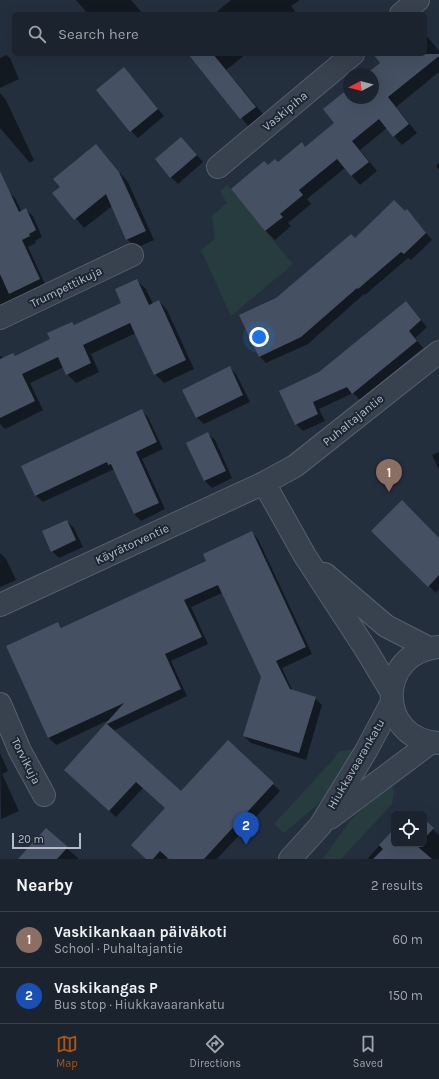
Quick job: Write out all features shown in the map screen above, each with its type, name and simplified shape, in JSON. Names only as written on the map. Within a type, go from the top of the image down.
[{"type":"street","points":[[403,12],[418,0]]},
{"type":"street","name":"Vaskipiha","points":[[218,168],[351,56]]},
{"type":"street","name":"Trumpettikuja","points":[[0,318],[132,255]]},
{"type":"street","name":"Puhaltajantie","points":[[264,483],[295,466],[439,352]]},
{"type":"street","points":[[264,483],[305,556],[365,648],[391,696],[394,713],[400,723],[408,732],[418,739],[435,743]]},
{"type":"street","name":"Käyrätorventie","points":[[0,605],[264,483]]},
{"type":"street","points":[[305,556],[386,626],[434,648]]},
{"type":"street","name":"Hiukkavaarankatu","points":[[290,859],[320,826],[366,751],[391,696],[394,680],[399,669],[406,660],[416,652],[434,648]]},
{"type":"street","name":"Torvikuja","points":[[0,704],[20,751],[44,795]]},
{"type":"street","name":"Hiukkavaarankatu","points":[[320,826],[435,743]]},
{"type":"green space","points":[[227,185],[293,264],[231,316],[201,250],[215,239],[212,216],[227,203],[220,191]]},
{"type":"green space","points":[[354,750],[335,785],[317,805],[284,833],[274,824],[331,762],[339,751]]},
{"type":"green space","points":[[392,786],[394,791],[392,804],[341,859],[323,859],[350,821]]},
{"type":"building","points":[[427,54],[439,54],[439,56],[388,97],[409,124],[393,137],[379,119],[352,141],[369,162],[351,176],[337,159],[299,190],[303,195],[280,214],[283,217],[265,231],[231,189],[264,161],[268,165],[275,159],[278,162],[302,142],[305,147],[334,123],[323,109],[343,93],[343,104],[379,104],[379,68],[374,68],[380,63],[375,56],[427,56]]},
{"type":"building","points":[[190,56],[215,56],[256,107],[240,119]]},
{"type":"building","points":[[124,67],[158,109],[130,132],[96,90]]},
{"type":"building","points":[[181,137],[197,155],[170,178],[155,159]]},
{"type":"building","points":[[96,144],[119,172],[146,231],[126,240],[106,194],[74,220],[52,193],[60,187],[53,179]]},
{"type":"building","points":[[0,171],[19,212],[26,208],[36,230],[29,234],[30,236],[22,240],[40,279],[9,294],[0,274]]},
{"type":"building","points":[[394,200],[405,211],[407,209],[426,233],[404,254],[401,252],[301,337],[259,357],[239,315],[276,298],[351,234],[355,238]]},
{"type":"building","points":[[137,279],[149,305],[159,300],[186,360],[154,375],[130,323],[83,345],[91,363],[66,375],[58,357],[22,374],[35,401],[0,418],[0,359],[13,353],[15,356],[50,339],[47,333],[72,322],[74,325],[121,303],[115,289]]},
{"type":"building","points":[[406,301],[421,320],[409,331],[417,341],[352,394],[347,387],[313,402],[318,414],[295,425],[279,391],[319,372]]},
{"type":"building","points":[[230,366],[243,395],[196,418],[182,390]]},
{"type":"building","points":[[142,409],[157,442],[136,452],[159,503],[134,514],[111,464],[108,465],[107,462],[35,496],[21,466]]},
{"type":"building","points":[[208,432],[226,471],[204,481],[186,443]]},
{"type":"building","points":[[402,500],[439,538],[439,575],[428,587],[371,531]]},
{"type":"building","points":[[67,520],[76,540],[51,552],[42,531]]},
{"type":"building","points":[[252,531],[306,647],[276,661],[290,689],[316,697],[299,753],[243,736],[261,677],[218,585],[184,600],[202,637],[165,654],[181,689],[107,724],[181,791],[228,740],[274,783],[204,859],[169,859],[160,851],[153,859],[146,859],[131,845],[165,808],[136,782],[109,811],[64,770],[124,703],[48,738],[6,646],[58,622],[61,628],[206,561],[203,554]]},
{"type":"building","points":[[427,822],[434,828],[427,836]]},
{"type":"building","points":[[46,828],[68,847],[57,859],[18,859]]},
{"type":"building","points":[[391,832],[391,847],[418,847],[432,859],[373,859],[383,849],[379,845]]},
{"type":"place","name":"Vaskikankaan päiväkoti","points":[[389,492]]},
{"type":"place","name":"Vaskikangas P","points":[[246,845]]}]
